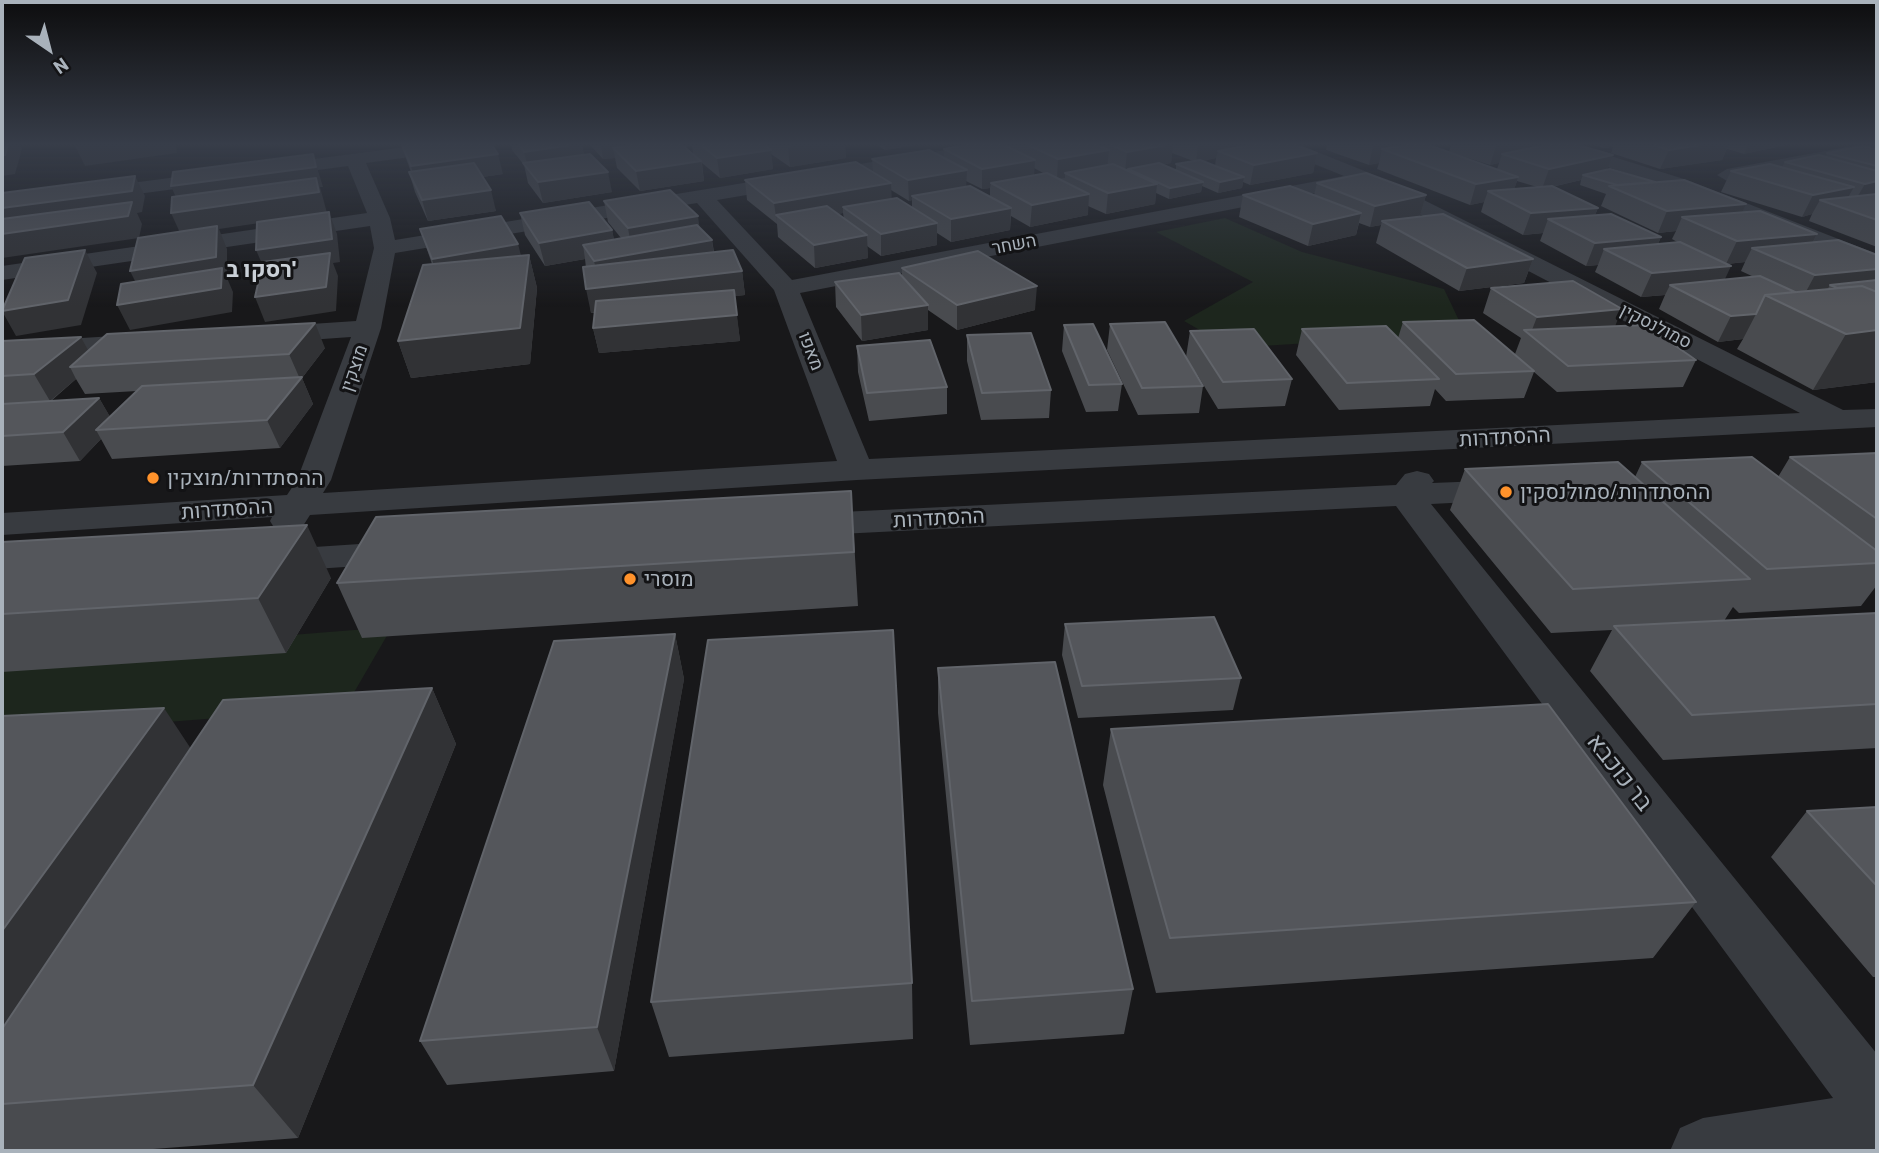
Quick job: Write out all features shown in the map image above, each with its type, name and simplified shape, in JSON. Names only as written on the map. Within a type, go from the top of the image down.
[{"type":"street","points":[[2,206],[56,199]]},
{"type":"street","name":"מוצקין","points":[[371,199],[379,218],[385,248],[368,328],[314,480],[300,504],[244,563],[437,550]]},
{"type":"street","points":[[385,248],[685,199]]},
{"type":"street","name":"מאפו","points":[[705,199],[786,288],[857,470]]},
{"type":"street","name":"השחר","points":[[786,288],[1255,199]]},
{"type":"street","name":"סמולנסקין","points":[[1406,199],[1838,420]]},
{"type":"street","points":[[1717,199],[1877,262]]},
{"type":"street","points":[[2,273],[379,218]]},
{"type":"street","points":[[246,336],[368,328]]},
{"type":"street","points":[[2,351],[178,340]]},
{"type":"street","name":"ההסתדרות","points":[[2,524],[857,470],[1877,418]]},
{"type":"street","points":[[1406,496],[1448,440]]},
{"type":"street","points":[[822,524],[857,470]]},
{"type":"street","name":"ההסתדרות","points":[[767,528],[1544,488]]},
{"type":"street","name":"בר כוכבא","points":[[1406,496],[1877,1104]]},
{"type":"street","points":[[1703,1151],[1877,1123]]},
{"type":"shaded area","points":[[1225,218],[1302,252],[1444,289],[1465,333],[1231,348],[1184,321],[1253,282],[1156,232]]},
{"type":"shaded area","points":[[392,627],[345,708],[2,735],[2,658]]},
{"type":"building","points":[[2,199],[72,199],[2,208]]},
{"type":"building","points":[[172,199],[271,199],[171,213]]},
{"type":"building","points":[[679,199],[698,216],[628,228],[604,201]]},
{"type":"building","points":[[769,199],[799,199],[774,203]]},
{"type":"building","points":[[898,199],[937,223],[881,234],[843,207]]},
{"type":"building","points":[[917,199],[994,199],[1011,208],[951,219]]},
{"type":"building","points":[[1020,199],[1064,199],[1032,205]]},
{"type":"building","points":[[1252,199],[1324,199],[1361,213],[1313,224]]},
{"type":"building","points":[[1357,199],[1408,199],[1375,206]]},
{"type":"building","points":[[1503,199],[1579,199],[1598,208],[1531,213]]},
{"type":"building","points":[[1639,199],[1733,199],[1746,204],[1667,211]]},
{"type":"building","points":[[1877,199],[1877,220],[1820,200]]},
{"type":"building","points":[[132,202],[128,216],[2,234],[2,219]]},
{"type":"building","points":[[589,202],[612,230],[539,243],[520,213]]},
{"type":"building","points":[[827,206],[867,235],[814,245],[776,215]]},
{"type":"building","points":[[1760,211],[1817,234],[1737,241],[1682,217]]},
{"type":"building","points":[[329,212],[332,239],[256,250],[257,222]]},
{"type":"building","points":[[1443,214],[1533,259],[1467,268],[1382,221]]},
{"type":"building","points":[[1611,214],[1661,237],[1595,243],[1548,219]]},
{"type":"building","points":[[501,216],[518,244],[432,259],[420,229]]},
{"type":"building","points":[[697,225],[712,240],[594,261],[583,245]]},
{"type":"building","points":[[217,226],[216,257],[130,271],[138,238]]},
{"type":"building","points":[[1838,240],[1877,255],[1877,269],[1815,275],[1752,248]]},
{"type":"building","points":[[1680,242],[1731,266],[1652,273],[1604,249]]},
{"type":"building","points":[[85,250],[68,300],[2,311],[25,258]]},
{"type":"building","points":[[733,250],[742,271],[586,289],[583,267]]},
{"type":"building","points":[[978,251],[1037,286],[957,305],[902,268]]},
{"type":"building","points":[[330,253],[326,287],[255,297],[263,262]]},
{"type":"building","points":[[529,255],[520,328],[398,341],[423,265]]},
{"type":"building","points":[[222,268],[221,288],[117,305],[121,284]]},
{"type":"building","points":[[899,273],[928,305],[861,315],[835,282]]},
{"type":"building","points":[[1760,276],[1795,292],[1765,295],[1756,314],[1731,316],[1670,285]]},
{"type":"building","points":[[1877,280],[1877,292],[1862,286],[1837,288],[1830,285]]},
{"type":"building","points":[[1573,281],[1622,309],[1537,317],[1491,288]]},
{"type":"building","points":[[1862,286],[1877,292],[1877,330],[1846,334],[1765,295]]},
{"type":"building","points":[[734,290],[737,315],[593,328],[596,301]]},
{"type":"building","points":[[1474,320],[1534,371],[1456,374],[1403,322]]},
{"type":"building","points":[[1165,322],[1203,386],[1142,388],[1110,324]]},
{"type":"building","points":[[315,323],[289,354],[70,367],[107,334]]},
{"type":"building","points":[[1093,324],[1122,384],[1089,385],[1064,325]]},
{"type":"building","points":[[1645,325],[1696,360],[1568,366],[1524,330]]},
{"type":"building","points":[[1386,326],[1439,379],[1347,383],[1302,329]]},
{"type":"building","points":[[1254,329],[1292,379],[1223,382],[1190,331]]},
{"type":"building","points":[[1031,333],[1051,390],[982,393],[967,335]]},
{"type":"building","points":[[81,337],[34,374],[2,376],[2,341]]},
{"type":"building","points":[[930,340],[947,387],[867,393],[857,346]]},
{"type":"building","points":[[302,377],[267,420],[96,430],[142,386]]},
{"type":"building","points":[[99,398],[63,432],[2,436],[2,404]]},
{"type":"building","points":[[1877,453],[1877,519],[1790,457]]},
{"type":"building","points":[[1752,457],[1877,551],[1877,563],[1767,569],[1642,462]]},
{"type":"building","points":[[1618,462],[1750,579],[1573,589],[1465,469]]},
{"type":"building","points":[[851,491],[854,552],[337,583],[376,517]]},
{"type":"building","points":[[307,525],[258,598],[2,614],[2,542]]},
{"type":"building","points":[[1877,613],[1877,704],[1692,715],[1614,626]]},
{"type":"building","points":[[1214,617],[1241,678],[1082,686],[1065,624]]},
{"type":"building","points":[[893,630],[912,983],[651,1002],[708,640]]},
{"type":"building","points":[[675,634],[597,1027],[420,1041],[554,641]]},
{"type":"building","points":[[1055,662],[1133,989],[972,1001],[938,668]]},
{"type":"building","points":[[432,688],[253,1085],[2,1104],[2,1029],[223,700]]},
{"type":"building","points":[[1548,704],[1696,902],[1170,938],[1111,729]]},
{"type":"building","points":[[164,708],[2,931],[2,716]]},
{"type":"building","points":[[1877,807],[1877,886],[1807,811]]},
{"type":"place","name":"ההסתדרות/מוצקין","points":[[153,478]]},
{"type":"place","name":"ההסתדרות/סמולנסקין","points":[[1506,492]]},
{"type":"place","name":"מוסרי","points":[[630,579]]},
{"type":"district","name":"רסקו ב'","points":[[261,269]]}]
